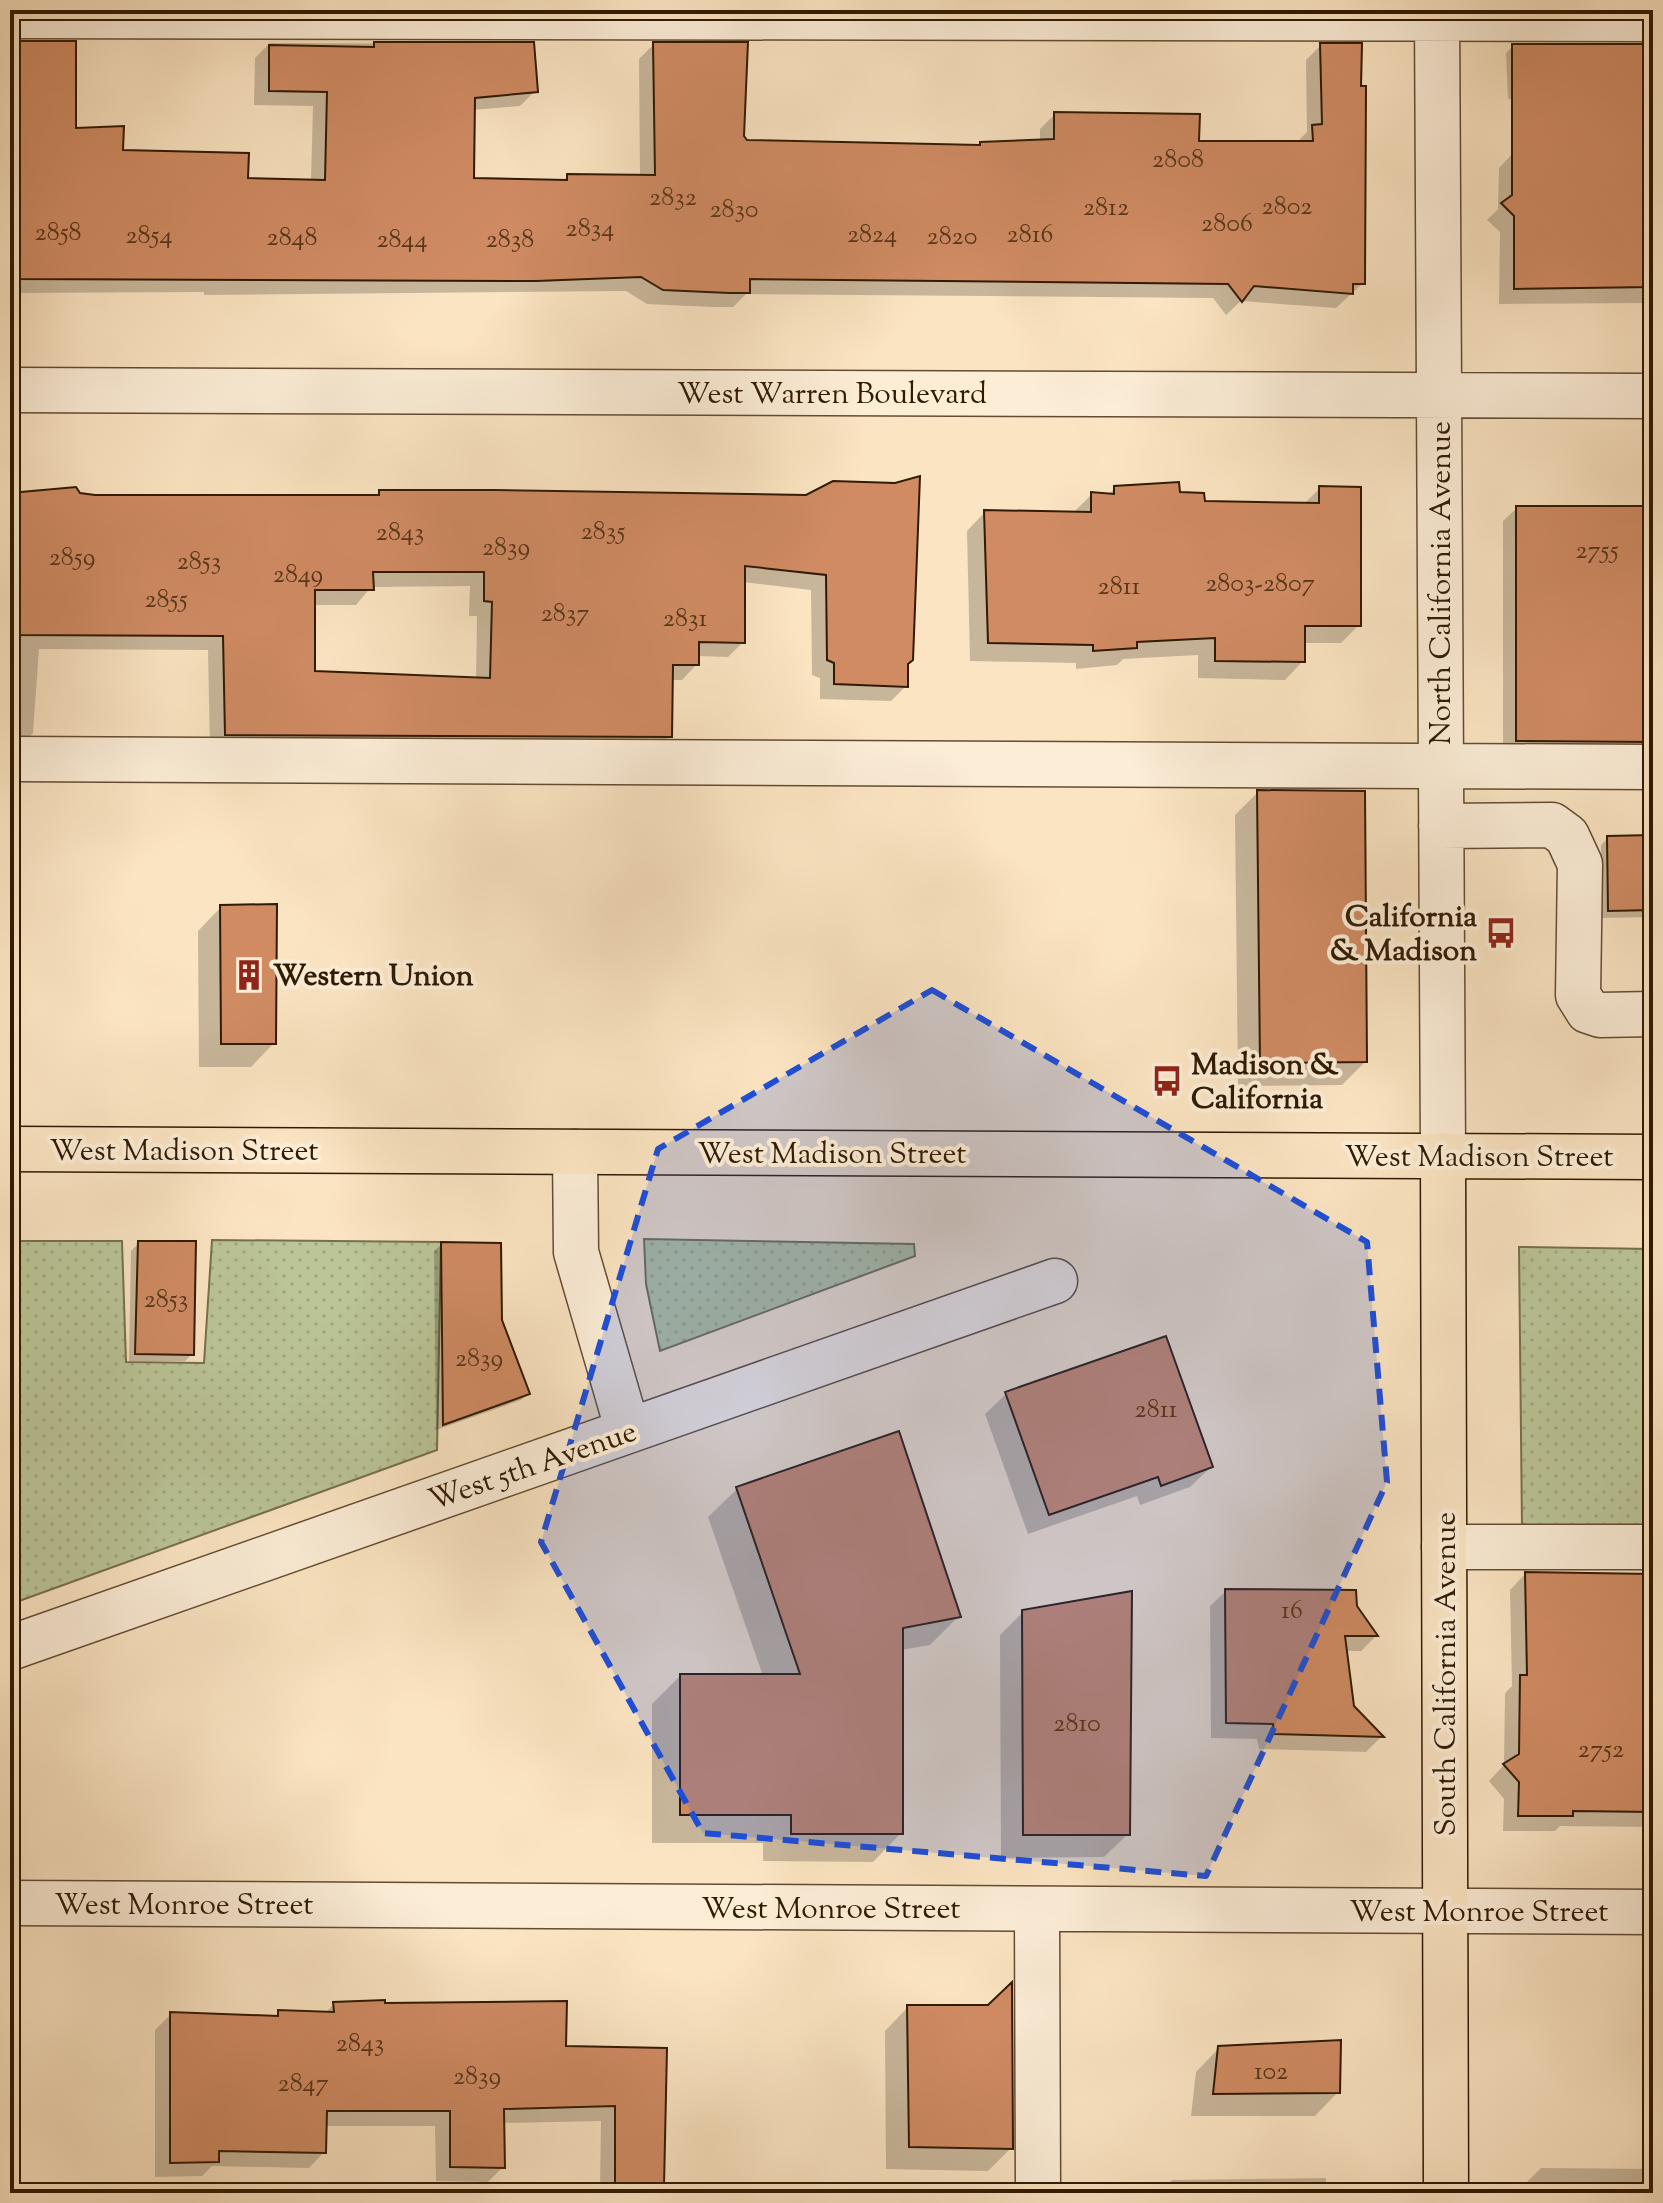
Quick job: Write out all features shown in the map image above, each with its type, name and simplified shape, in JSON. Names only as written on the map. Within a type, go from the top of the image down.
[{"type":"main road","name":"West Madison Street","points":[[10,1149],[1653,1157]]},
{"type":"main road","name":"South California Avenue","points":[[1443,1155],[1446,2193]]},
{"type":"street","points":[[10,16],[1437,14],[1653,19]]},
{"type":"street","name":"North California Avenue","points":[[1437,14],[1443,1155]]},
{"type":"street","name":"West Warren Boulevard","points":[[10,390],[1653,396]]},
{"type":"street","points":[[10,759],[1653,767]]},
{"type":"street","points":[[1441,826],[1552,825],[1567,836],[1580,864],[1578,995],[1588,1011],[1600,1015],[1653,1014]]},
{"type":"street","points":[[575,1152],[576,1252],[628,1431]]},
{"type":"street","name":"West 5th Avenue","points":[[10,1648],[1055,1281]]},
{"type":"street","points":[[1444,1547],[1653,1547]]},
{"type":"street","name":"West Monroe Street","points":[[10,1903],[1653,1912]]},
{"type":"street","points":[[1037,1909],[1038,2193]]},
{"type":"highlighted area","points":[[932,990],[1367,1242],[1387,1482],[1206,1876],[703,1833],[541,1542],[658,1149]]},
{"type":"green space","points":[[644,1239],[914,1244],[915,1256],[660,1351],[646,1284]]},
{"type":"green space","points":[[212,1240],[441,1242],[437,1450],[19,1601],[13,1241],[122,1241],[126,1362],[204,1363]]},
{"type":"green space","points":[[1519,1247],[1653,1249],[1653,1530],[1522,1527]]},
{"type":"building","points":[[10,41],[76,41],[76,128],[124,126],[123,150],[249,153],[248,178],[325,180],[327,92],[269,91],[269,45],[374,47],[374,42],[534,42],[538,92],[475,98],[474,178],[567,180],[567,174],[655,175],[653,42],[748,42],[744,136],[747,140],[980,145],[980,142],[1054,139],[1054,112],[1200,114],[1199,141],[1313,141],[1312,125],[1322,124],[1320,43],[1362,43],[1361,86],[1366,86],[1365,284],[1353,284],[1353,294],[1254,286],[1242,302],[1228,284],[750,279],[750,293],[729,293],[663,290],[641,277],[536,281],[10,279]]},
{"type":"building","points":[[1512,44],[1653,44],[1653,287],[1514,289],[1514,216],[1501,203],[1512,195]]},
{"type":"building","points":[[920,476],[913,660],[908,664],[908,687],[834,684],[834,663],[827,660],[826,575],[745,566],[745,643],[699,642],[699,665],[673,665],[672,737],[225,735],[223,636],[10,635],[10,493],[76,487],[80,493],[95,495],[379,495],[379,490],[494,490],[806,495],[833,481],[895,483]],"holes":[[[373,572],[484,572],[484,601],[492,602],[490,678],[315,671],[315,590],[374,590]]]},
{"type":"building","points":[[1179,482],[1180,492],[1204,493],[1205,501],[1319,503],[1319,486],[1361,487],[1361,626],[1305,626],[1305,662],[1215,661],[1215,638],[1137,642],[1137,648],[1093,651],[1093,645],[988,643],[984,510],[1091,512],[1091,492],[1114,494],[1114,486]]},
{"type":"building","points":[[1516,506],[1653,506],[1653,742],[1516,741]]},
{"type":"building","points":[[1257,790],[1365,791],[1367,1062],[1260,1063]]},
{"type":"building","points":[[1653,835],[1653,910],[1608,911],[1607,836]]},
{"type":"building","name":"Western Union","points":[[277,904],[276,1044],[221,1044],[220,905]]},
{"type":"building","points":[[138,1241],[196,1241],[194,1355],[135,1354]]},
{"type":"building","points":[[441,1242],[501,1243],[502,1320],[530,1394],[443,1425]]},
{"type":"building","points":[[1166,1336],[1213,1467],[1161,1486],[1158,1477],[1049,1515],[1005,1392]]},
{"type":"building","points":[[899,1431],[961,1617],[903,1628],[903,1834],[791,1834],[791,1815],[680,1815],[680,1674],[800,1674],[736,1487]]},
{"type":"building","points":[[1525,1572],[1653,1574],[1653,1812],[1573,1811],[1573,1816],[1518,1816],[1519,1782],[1503,1764],[1519,1754],[1520,1675],[1527,1675]]},
{"type":"building","points":[[1225,1589],[1356,1590],[1357,1606],[1378,1636],[1345,1636],[1354,1706],[1384,1737],[1274,1734],[1273,1724],[1226,1723]]},
{"type":"building","points":[[1132,1591],[1130,1835],[1023,1835],[1022,1610]]},
{"type":"building","points":[[1012,1982],[1013,2149],[909,2147],[907,2005],[988,2005]]},
{"type":"building","points":[[385,2000],[385,2003],[567,2001],[566,2046],[667,2048],[664,2186],[615,2185],[615,2106],[504,2109],[505,2168],[450,2167],[450,2111],[327,2111],[326,2153],[219,2151],[219,2162],[170,2163],[170,2012],[278,2016],[278,2010],[334,2012],[333,2002]]},
{"type":"building","points":[[1341,2040],[1340,2093],[1213,2094],[1218,2046]]},
{"type":"place","name":"California & Madison","points":[[1501,933]]},
{"type":"place","name":"Western Union","points":[[249,975]]},
{"type":"place","name":"Madison & California","points":[[1167,1081]]}]
